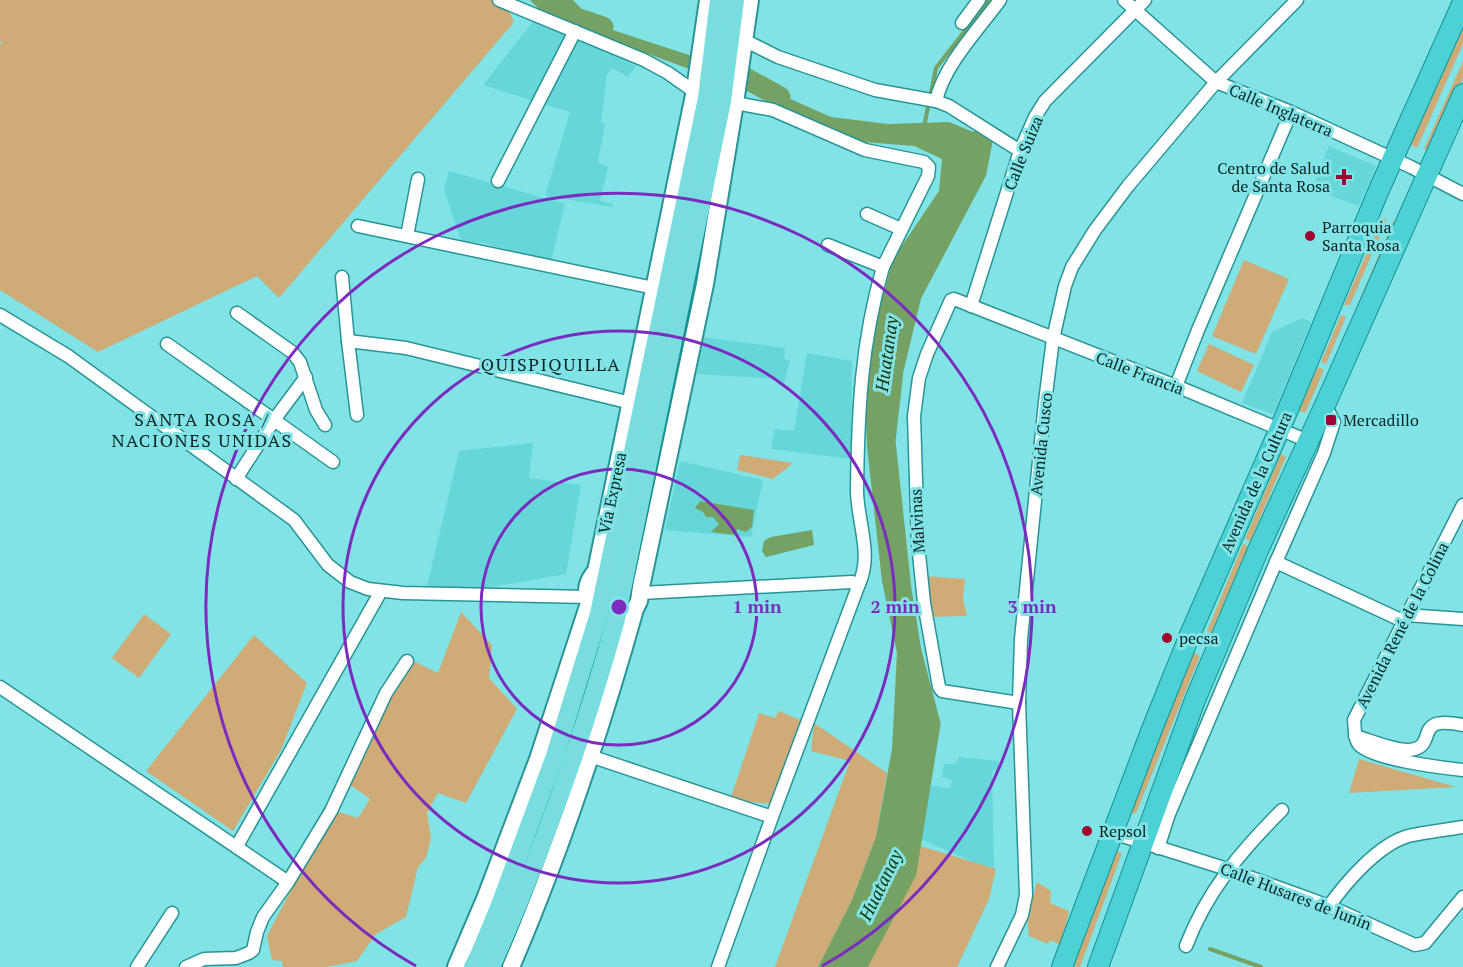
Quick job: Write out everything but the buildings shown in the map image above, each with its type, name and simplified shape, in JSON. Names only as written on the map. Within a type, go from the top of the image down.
[{"type":"highway","name":"Avenida de la Cultura","points":[[1062,967],[1189,637],[1280,429],[1393,159],[1463,2]]},
{"type":"highway","name":"Avenida de la Cultura","points":[[1098,967],[1150,845],[1195,700],[1259,548],[1463,94]]},
{"type":"highway","points":[[1189,637],[1216,650]]},
{"type":"main road","name":"Vía Expresa","points":[[708,0],[728,36]]},
{"type":"main road","name":"Vía Expresa","points":[[719,0],[728,36]]},
{"type":"main road","name":"Vía Expresa","points":[[612,568],[631,403],[654,288],[715,97],[735,0]]},
{"type":"main road","name":"Vía Expresa","points":[[456,967],[485,900],[612,568],[728,36],[750,0]]},
{"type":"main road","name":"Vía Expresa","points":[[511,967],[530,923],[590,756],[639,596],[705,284],[715,97]]},
{"type":"main road","points":[[598,608],[627,615],[639,596],[634,573],[612,568]]},
{"type":"main road","name":"Vía Expresa","points":[[472,967],[480,954],[500,906],[555,756],[598,608]]},
{"type":"main road","name":"Vía Expresa","points":[[491,967],[507,931],[600,675],[598,608]]},
{"type":"street","points":[[500,0],[644,60],[715,97],[772,110],[865,150],[924,162],[929,166],[928,176],[883,267],[862,365],[858,408],[857,494],[866,564],[718,967]]},
{"type":"street","points":[[962,23],[979,0]]},
{"type":"street","points":[[936,101],[938,90],[949,69],[999,0]]},
{"type":"street","name":"Calle Inglaterra","points":[[1124,0],[1216,82],[1291,112],[1427,174],[1463,194]]},
{"type":"street","name":"Calle Suiza","points":[[971,306],[1020,151],[1035,117],[1046,101],[1145,0]]},
{"type":"street","name":"Avenida Cusco","points":[[997,967],[1022,915],[1026,895],[1019,703],[1022,628],[1045,402],[1059,306],[1068,277],[1095,230],[1128,186],[1216,82],[1297,0]]},
{"type":"street","points":[[498,181],[575,31]]},
{"type":"street","points":[[728,36],[778,57],[875,90],[936,101],[949,106],[1020,151]]},
{"type":"street","points":[[1176,386],[1291,112]]},
{"type":"street","points":[[407,236],[418,178]]},
{"type":"street","points":[[867,214],[901,229]]},
{"type":"street","points":[[358,226],[654,288]]},
{"type":"street","points":[[828,245],[883,267]]},
{"type":"street","points":[[342,277],[357,415]]},
{"type":"street","name":"Malvinas","points":[[971,306],[954,299],[949,302],[927,354],[916,395],[916,496],[924,603],[939,687],[942,691],[1019,703]]},
{"type":"street","name":"Calle Francia","points":[[971,306],[1176,386],[1308,441]]},
{"type":"street","points":[[237,313],[292,352],[300,363],[316,410],[325,425]]},
{"type":"street","points":[[0,315],[68,356],[294,520],[317,553],[341,575],[368,590],[598,608]]},
{"type":"street","points":[[348,341],[406,348],[631,403]]},
{"type":"street","points":[[167,344],[333,462]]},
{"type":"street","points":[[237,479],[274,420],[306,377]]},
{"type":"street","points":[[1150,845],[1169,814],[1324,453],[1334,422],[1325,405]]},
{"type":"street","name":"Avenida René de la Colina","points":[[1358,741],[1354,720],[1463,505]]},
{"type":"street","points":[[1276,562],[1405,618],[1463,619]]},
{"type":"street","points":[[639,596],[852,582],[859,584]]},
{"type":"street","points":[[237,846],[381,591]]},
{"type":"street","points":[[186,967],[204,959],[242,957],[253,950],[263,917],[288,882],[332,810],[386,693],[407,661]]},
{"type":"street","points":[[0,687],[288,882]]},
{"type":"street","points":[[1358,741],[1414,750],[1421,746],[1428,730],[1434,724],[1445,722],[1463,725]]},
{"type":"street","points":[[1358,741],[1378,754],[1433,767],[1463,770]]},
{"type":"street","points":[[590,756],[772,817]]},
{"type":"street","points":[[1186,946],[1195,921],[1227,869],[1282,810]]},
{"type":"street","points":[[1329,906],[1375,855],[1393,843],[1408,837],[1463,827]]},
{"type":"street","name":"Calle Husares de Junín","points":[[1113,833],[1227,869],[1329,906],[1415,945],[1425,943],[1463,897]]},
{"type":"street","points":[[137,967],[172,913]]},
{"type":"shaded area","points":[[0,0],[505,0],[514,22],[279,298],[257,276],[98,352],[0,290],[0,45],[2,42],[0,41]]},
{"type":"shaded area","points":[[535,19],[636,66],[628,77],[612,68],[607,74],[601,122],[605,124],[598,162],[608,167],[600,201],[613,204],[612,207],[545,196],[570,112],[483,85]]},
{"type":"shaded area","points":[[1463,29],[1463,44],[1417,148],[1411,145]]},
{"type":"shaded area","points":[[1463,61],[1463,78],[1431,151],[1424,149]]},
{"type":"shaded area","name":"Centro de Salud de Santa Rosa","points":[[1329,146],[1376,166],[1359,206],[1312,189]]},
{"type":"shaded area","points":[[449,171],[565,204],[551,262],[483,243],[461,241],[444,189]]},
{"type":"shaded area","points":[[1382,218],[1387,219],[1350,305],[1344,305]]},
{"type":"shaded area","points":[[1401,219],[1362,311],[1356,308],[1393,222]]},
{"type":"shaded area","points":[[1244,260],[1289,279],[1256,354],[1212,336]]},
{"type":"shaded area","points":[[1341,315],[1346,317],[1326,364],[1321,362]]},
{"type":"shaded area","points":[[1302,318],[1311,322],[1273,414],[1242,403],[1272,332]]},
{"type":"shaded area","points":[[703,337],[785,348],[784,359],[790,361],[784,383],[778,385],[780,379],[697,374]]},
{"type":"shaded area","points":[[1209,344],[1254,365],[1241,392],[1197,371]]},
{"type":"shaded area","points":[[807,353],[852,361],[851,459],[771,449],[775,429],[794,431]]},
{"type":"shaded area","points":[[1318,367],[1324,370],[1305,413],[1299,411]]},
{"type":"shaded area","points":[[533,443],[529,478],[581,485],[566,574],[424,599],[459,451]]},
{"type":"shaded area","points":[[1281,454],[1286,457],[1250,541],[1245,539]]},
{"type":"shaded area","points":[[740,455],[793,463],[773,479],[737,470]]},
{"type":"shaded area","points":[[680,461],[763,480],[751,537],[665,530]]},
{"type":"shaded area","points":[[1243,544],[1248,546],[1211,633],[1207,631]]},
{"type":"shaded area","points":[[924,576],[965,579],[963,599],[967,616],[930,617]]},
{"type":"shaded area","points":[[461,612],[492,645],[489,678],[517,709],[466,803],[438,793],[427,813],[431,838],[426,858],[418,867],[406,917],[376,934],[357,961],[327,967],[283,967],[282,961],[272,960],[267,936],[333,810],[358,818],[370,799],[345,781],[407,658],[438,673]]},
{"type":"shaded area","points":[[144,614],[171,634],[139,678],[112,658]]},
{"type":"shaded area","points":[[254,635],[307,683],[281,750],[233,831],[146,771]]},
{"type":"shaded area","points":[[1194,653],[1200,656],[1136,813],[1130,814]]},
{"type":"shaded area","points":[[779,711],[803,721],[772,804],[730,800],[759,713],[775,718]]},
{"type":"shaded area","points":[[814,723],[887,773],[876,837],[852,900],[818,967],[775,967],[850,761],[811,751]]},
{"type":"shaded area","points":[[959,757],[999,761],[999,769],[992,772],[994,871],[918,838],[926,785],[950,788],[952,780],[942,777],[944,764],[955,764]]},
{"type":"shaded area","points":[[1359,759],[1456,787],[1349,793]]},
{"type":"shaded area","points":[[920,846],[996,869],[989,899],[957,967],[857,967]]},
{"type":"shaded area","points":[[1116,851],[1122,853],[1080,967],[1074,966]]},
{"type":"shaded area","points":[[1037,882],[1051,891],[1050,903],[1069,911],[1061,945],[1050,940],[1048,944],[1029,936],[1027,918]]},
{"type":"water","points":[[530,0],[558,0],[576,18],[695,57],[831,117],[888,124],[949,122],[983,136],[976,172],[911,295],[893,370],[885,441],[901,590],[911,652],[930,724],[906,872],[856,967],[818,967],[852,900],[876,837],[892,749],[897,653],[882,581],[867,447],[864,367],[893,259],[939,191],[942,159],[914,146],[851,141],[743,89],[600,36],[540,10]]},
{"type":"water","points":[[700,501],[754,510],[752,527],[746,532],[737,529],[736,535],[711,532],[719,524],[713,517],[706,517],[703,512],[695,508]]},
{"type":"water","points":[[812,530],[814,545],[766,557],[762,551],[764,541],[771,537]]},
{"type":"waterway","name":"Huatanay","points":[[558,0],[576,18],[603,27]]},
{"type":"waterway","points":[[924,127],[936,68],[989,0]]},
{"type":"waterway","name":"Huatanay","points":[[724,66],[780,97]]},
{"type":"waterway","points":[[856,967],[906,872],[930,724],[911,652],[901,590],[885,441],[893,370],[911,295],[976,172],[983,136]]},
{"type":"waterway","points":[[1210,949],[1261,967]]},
{"type":"place","name":"Centro de Salud de Santa Rosa","points":[[1344,177]]},
{"type":"place","name":"Parroquia Santa Rosa","points":[[1310,236]]},
{"type":"place","name":"Mercadillo","points":[[1331,420]]},
{"type":"place","name":"pecsa","points":[[1167,638]]},
{"type":"place","name":"Repsol","points":[[1087,831]]},
{"type":"district","name":"QUISPIQUILLA","points":[[551,364]]},
{"type":"district","name":"SANTA ROSA / NACIONES UNIDAS","points":[[202,429]]}]
